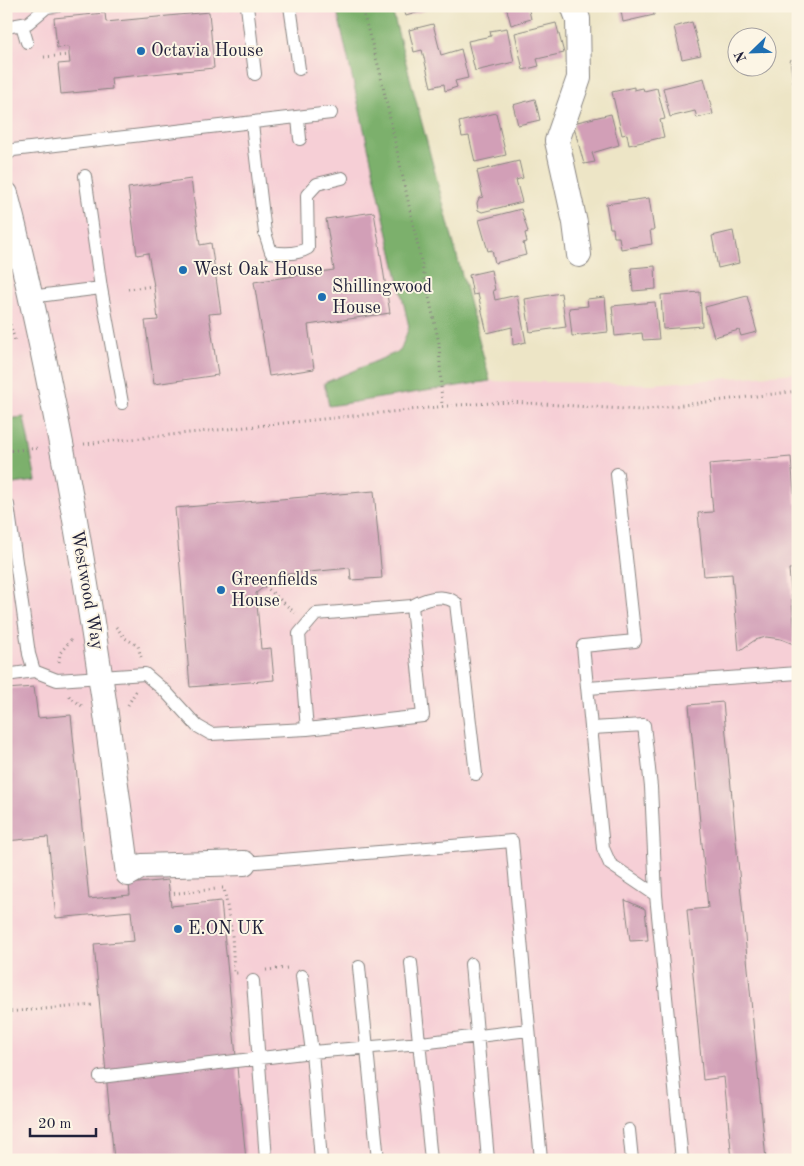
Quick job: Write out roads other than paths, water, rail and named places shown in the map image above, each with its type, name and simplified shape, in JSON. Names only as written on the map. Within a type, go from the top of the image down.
[{"type":"street","points":[[574,6],[578,18],[579,78],[558,141],[575,223],[579,255]]},
{"type":"street","name":"Westwood Way","points":[[6,194],[63,449],[102,675],[128,874],[142,866],[244,863]]},
{"type":"lane","points":[[6,26],[28,23],[47,7],[57,6]]},
{"type":"lane","points":[[247,6],[255,74]]},
{"type":"lane","points":[[290,6],[299,69]]},
{"type":"lane","points":[[22,25],[27,42]]},
{"type":"lane","points":[[6,154],[13,150],[252,124],[332,113]]},
{"type":"lane","points":[[298,118],[300,139]]},
{"type":"lane","points":[[252,124],[266,233],[271,252],[302,252],[308,248],[307,195],[317,184],[342,178]]},
{"type":"lane","points":[[85,176],[100,288],[122,403]]},
{"type":"lane","points":[[30,297],[100,288]]},
{"type":"lane","points":[[617,474],[635,641],[584,646],[603,848],[610,864],[656,895]]},
{"type":"lane","points":[[8,504],[29,654],[34,671]]},
{"type":"lane","points":[[307,729],[299,634],[306,623],[316,614],[412,606],[429,598],[447,598],[456,602],[476,774]]},
{"type":"lane","points":[[6,675],[34,671],[57,680],[102,675],[145,674],[166,692],[197,726],[211,734],[307,729],[423,716],[412,606]]},
{"type":"lane","points":[[588,688],[798,673]]},
{"type":"lane","points":[[592,728],[644,724],[651,787],[656,895],[682,1160]]},
{"type":"lane","points":[[244,863],[512,842],[541,1160]]},
{"type":"lane","points":[[411,963],[431,1160]]},
{"type":"lane","points":[[471,964],[488,1160]]},
{"type":"lane","points":[[358,966],[368,1047],[378,1160]]},
{"type":"lane","points":[[302,976],[312,1052],[321,1160]]},
{"type":"lane","points":[[253,981],[266,1160]]},
{"type":"lane","points":[[100,1077],[258,1060],[312,1052],[420,1044],[528,1030]]},
{"type":"lane","points":[[629,1130],[632,1160]]},
{"type":"place","name":"Octavia House","points":[[141,51]]},
{"type":"place","name":"West Oak House","points":[[183,270]]},
{"type":"place","name":"Shillingwood House","points":[[322,297]]},
{"type":"place","name":"Greenfields House","points":[[221,590]]},
{"type":"place","name":"E.ON UK","points":[[178,929]]}]
